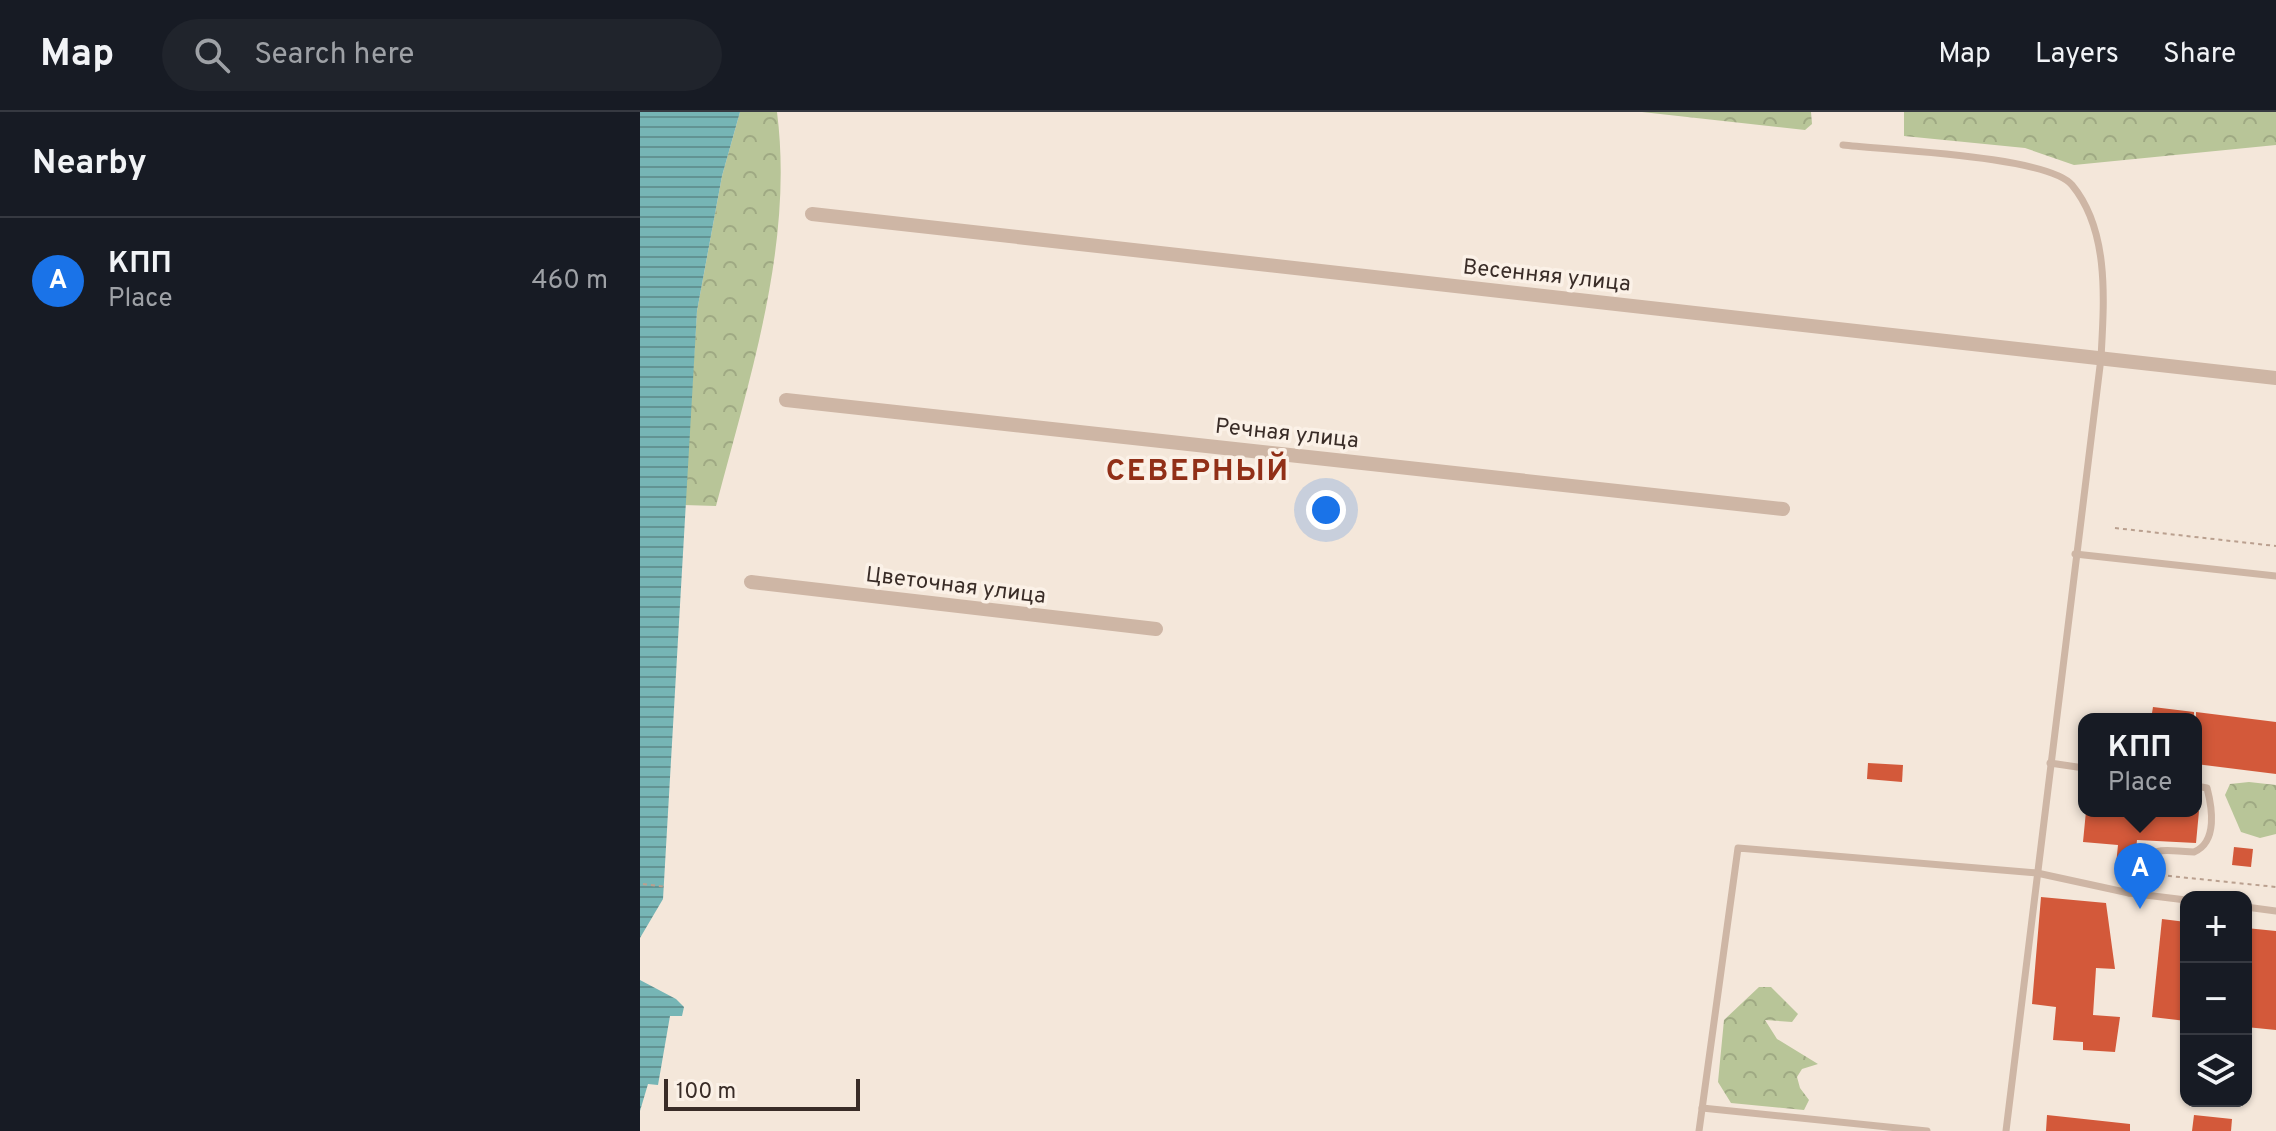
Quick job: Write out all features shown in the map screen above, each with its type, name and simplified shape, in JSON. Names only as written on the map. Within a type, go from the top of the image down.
[{"type":"street","name":"Весенняя улица","points":[[812,214],[2276,378]]},
{"type":"street","name":"Речная улица","points":[[786,400],[1783,509]]},
{"type":"street","name":"Цветочная улица","points":[[751,582],[1156,629]]},
{"type":"lane","points":[[1843,145],[2021,164],[2058,174],[2071,184],[2099,250],[2103,303],[2101,358],[2006,1131]]},
{"type":"lane","points":[[2075,554],[2276,576]]},
{"type":"lane","points":[[2050,763],[2078,767]]},
{"type":"lane","points":[[2129,893],[2137,869],[2148,852],[2160,849],[2194,852],[2208,837],[2213,811],[2207,788],[2202,787]]},
{"type":"lane","points":[[1699,1131],[1738,848],[2037,873],[2129,893],[2180,899]]},
{"type":"lane","points":[[2252,908],[2276,911]]},
{"type":"lane","points":[[1702,1108],[1927,1131]]},
{"type":"path","points":[[2115,528],[2276,546]]},
{"type":"path","points":[[2160,875],[2276,887]]},
{"type":"path","points":[[643,884],[666,887]]},
{"type":"green space","points":[[740,112],[777,112],[781,162],[774,262],[754,361],[716,506],[684,505],[697,311],[722,176]]},
{"type":"green space","points":[[1642,112],[1811,112],[1812,124],[1805,130]]},
{"type":"green space","points":[[1904,112],[2276,112],[2276,145],[2074,165],[2025,148],[1904,136]]},
{"type":"green space","points":[[2249,782],[2276,785],[2276,834],[2260,838],[2241,832],[2225,795],[2230,784]]},
{"type":"green space","points":[[1759,987],[1771,987],[1798,1014],[1792,1022],[1765,1020],[1777,1039],[1818,1064],[1802,1069],[1797,1077],[1800,1088],[1809,1100],[1804,1110],[1731,1103],[1718,1082],[1724,1020]]},
{"type":"water","points":[[640,112],[740,112],[722,176],[697,311],[663,899],[640,938]]},
{"type":"water","points":[[640,980],[676,999],[684,1007],[682,1016],[670,1016],[658,1085],[648,1084],[640,1111]]},
{"type":"building","points":[[2153,707],[2194,712],[2194,713],[2152,713]]},
{"type":"building","points":[[2196,712],[2276,722],[2276,774],[2202,765],[2202,713]]},
{"type":"building","points":[[1868,763],[1903,765],[1902,782],[1867,779]]},
{"type":"building","points":[[2085,817],[2198,817],[2196,843],[2137,840],[2136,850],[2128,849],[2125,875],[2115,874],[2118,845],[2083,842]]},
{"type":"building","points":[[2234,847],[2253,849],[2251,867],[2232,865]]},
{"type":"building","points":[[2041,897],[2106,903],[2115,969],[2096,968],[2093,1015],[2120,1017],[2115,1052],[2083,1050],[2083,1042],[2053,1040],[2056,1007],[2032,1004]]},
{"type":"building","points":[[2162,919],[2180,921],[2180,1020],[2152,1017]]},
{"type":"building","points":[[2252,929],[2276,931],[2276,1030],[2252,1028]]},
{"type":"building","points":[[2047,1115],[2130,1124],[2130,1131],[2046,1131]]},
{"type":"building","points":[[2194,1115],[2232,1119],[2231,1131],[2192,1131]]},
{"type":"place","name":"КПП","points":[[2140,909]]},
{"type":"district","name":"СЕВЕРНЫЙ","points":[[1198,470]]}]
